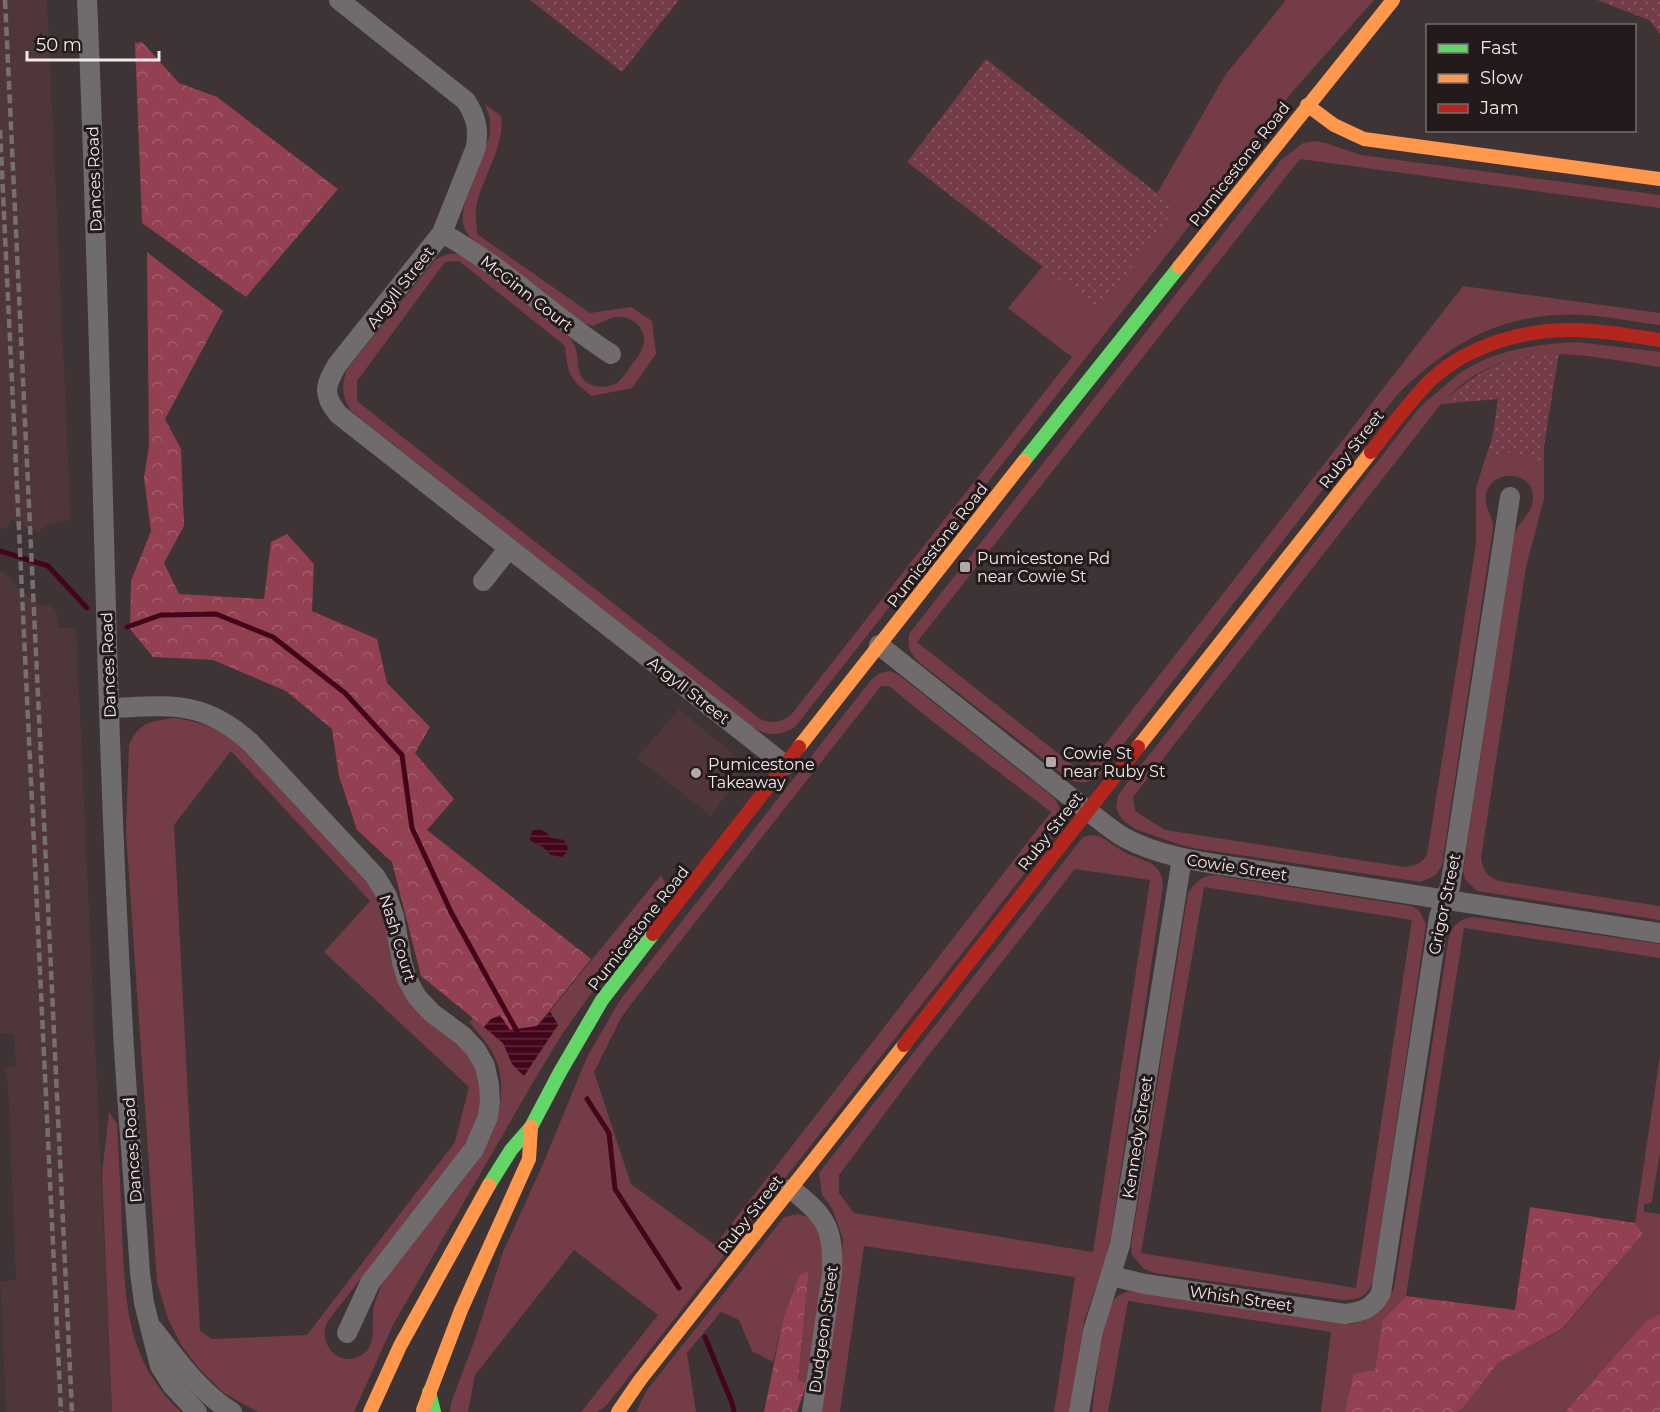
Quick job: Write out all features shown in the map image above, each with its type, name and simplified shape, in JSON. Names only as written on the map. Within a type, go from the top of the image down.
[{"type":"main road","name":"Pumicestone Road","points":[[370,1412],[400,1346],[480,1201],[511,1150],[531,1127],[602,1000],[879,645],[1307,105],[1393,0]]},
{"type":"main road","points":[[1307,105],[1328,123],[1349,135],[1364,139],[1660,179]]},
{"type":"main road","name":"Ruby Street","points":[[618,1412],[640,1380],[1395,420],[1437,375],[1470,354],[1499,342],[1533,333],[1572,330],[1660,340]]},
{"type":"main road","name":"Pumicestone Road","points":[[422,1412],[482,1261],[529,1159],[531,1127]]},
{"type":"main road","points":[[429,1392],[434,1412]]},
{"type":"street","name":"Dances Road","points":[[87,0],[121,993],[140,1273],[144,1303],[160,1366],[172,1385],[197,1412]]},
{"type":"street","name":"Argyll Street","points":[[339,0],[466,101],[473,112],[478,133],[476,147],[442,233],[338,365],[328,383],[326,393],[328,400],[338,414],[785,765]]},
{"type":"street","name":"McGinn Court","points":[[442,233],[466,246],[581,335],[611,354]]},
{"type":"street","name":"Grigor Street","points":[[1370,1307],[1381,1293],[1385,1278],[1439,917],[1450,887],[1510,497]]},
{"type":"street","points":[[483,581],[509,548]]},
{"type":"street","name":"Cowie Street","points":[[879,645],[1088,811],[1123,837],[1149,849],[1182,858],[1660,933]]},
{"type":"street","name":"Nash Court","points":[[110,708],[180,707],[198,710],[232,726],[250,742],[375,876],[387,896],[394,916],[402,962],[412,988],[432,1013],[463,1036],[476,1050],[485,1066],[489,1085],[488,1117],[474,1149],[370,1283],[347,1333]]},
{"type":"street","name":"Kennedy Street","points":[[1079,1412],[1092,1331],[1120,1245],[1182,858]]},
{"type":"street","name":"Dudgeon Street","points":[[791,1189],[809,1203],[826,1224],[833,1254],[812,1412]]},
{"type":"street","name":"Whish Street","points":[[1111,1276],[1145,1284],[1345,1314],[1370,1307]]},
{"type":"street","name":"Dances Road","points":[[151,1327],[197,1382],[232,1412]]},
{"type":"shaded area","points":[[0,0],[47,0],[71,519],[44,527],[38,533],[11,519],[7,529],[0,527]]},
{"type":"shaded area","points":[[530,0],[679,0],[622,72]]},
{"type":"shaded area","points":[[1286,0],[1374,0],[1293,91],[795,727],[789,730],[773,734],[762,732],[751,726],[351,411],[346,400],[343,386],[347,369],[435,260],[452,254],[460,254],[469,258],[570,338],[576,349],[579,371],[587,383],[601,387],[615,384],[623,377],[641,351],[643,335],[634,321],[624,317],[615,317],[593,326],[574,320],[467,233],[463,222],[464,206],[490,135],[490,119],[485,104],[501,116],[502,127],[496,151],[478,198],[477,234],[590,313],[631,307],[652,321],[656,354],[632,388],[592,396],[578,385],[571,375],[565,346],[459,261],[445,262],[357,381],[357,401],[760,719],[768,722],[783,720],[791,715],[1072,357],[1008,308],[1043,266],[1099,309],[1176,208],[1157,193],[1226,74]]},
{"type":"shaded area","points":[[1597,0],[1660,0],[1660,34],[1649,20]]},
{"type":"shaded area","points":[[986,59],[1176,208],[1099,310],[907,162]]},
{"type":"shaded area","points":[[1315,141],[1361,155],[1660,195],[1660,208],[1300,159],[917,642],[1083,773],[1463,286],[1660,313],[1660,325],[1567,314],[1530,318],[1487,331],[1449,351],[1432,364],[1397,395],[1097,778],[1084,782],[1070,780],[920,663],[910,650],[909,634],[1281,160],[1303,143]]},
{"type":"shaded area","points":[[1577,342],[1660,352],[1660,367],[1584,356],[1536,355],[1488,368],[1459,387],[1441,404],[1133,797],[1135,811],[1165,830],[1405,867],[1423,860],[1427,855],[1476,544],[1476,488],[1485,459],[1501,454],[1516,454],[1530,459],[1544,469],[1544,499],[1526,567],[1481,858],[1483,866],[1491,877],[1499,881],[1660,906],[1660,920],[1477,891],[1465,879],[1463,871],[1514,535],[1530,509],[1533,499],[1532,490],[1527,483],[1521,478],[1512,476],[1496,479],[1490,485],[1485,499],[1493,529],[1442,865],[1436,875],[1421,882],[1193,848],[1135,829],[1125,822],[1116,807],[1118,795],[1420,407],[1456,376],[1483,360],[1514,350],[1546,344]]},
{"type":"shaded area","points":[[1559,352],[1544,446],[1544,469],[1530,459],[1516,454],[1501,454],[1485,459],[1492,439],[1498,399],[1441,404],[1468,381],[1495,366],[1524,357]]},
{"type":"shaded area","points":[[0,571],[9,576],[14,585],[41,606],[51,606],[57,612],[58,628],[76,628],[112,1412],[6,1412],[0,1281],[16,1280],[8,1084],[4,1067],[16,1066],[14,1033],[0,1034]]},
{"type":"shaded area","points":[[890,671],[899,675],[1054,798],[1061,813],[1058,831],[606,1406],[597,1412],[581,1412],[658,1315],[574,1250],[475,1375],[468,1412],[450,1412],[451,1403],[475,1339],[503,1252],[543,1164],[587,1057],[620,1000],[871,680],[880,673]],"holes":[[[881,686],[889,686],[1051,812],[715,1245],[631,1184],[594,1072],[621,1018],[631,1004]]]},
{"type":"shaded area","points":[[679,709],[730,751],[739,763],[741,770],[739,777],[711,816],[637,758]]},
{"type":"shaded area","points":[[175,718],[218,730],[242,744],[377,892],[387,918],[393,960],[459,1040],[474,1061],[482,1082],[482,1107],[461,1151],[327,1322],[325,1339],[333,1353],[339,1357],[355,1358],[368,1349],[372,1338],[374,1306],[386,1276],[463,1180],[494,1128],[501,1090],[499,1069],[491,1050],[470,1023],[473,1017],[503,1043],[512,1064],[558,1025],[550,1011],[661,875],[667,886],[563,1033],[535,1079],[393,1325],[354,1412],[258,1412],[224,1393],[201,1371],[181,1345],[168,1319],[157,1282],[126,832],[129,745],[137,732],[147,724]],"holes":[[[231,751],[370,901],[324,952],[469,1087],[455,1142],[307,1335],[212,1339],[200,1331],[174,825]]]},
{"type":"shaded area","points":[[539,829],[551,838],[564,840],[568,848],[562,857],[551,855],[542,846],[530,840],[533,830]]},
{"type":"shaded area","points":[[1093,835],[1101,837],[1126,853],[1151,863],[1158,869],[1163,886],[1109,1250],[1084,1321],[1070,1412],[1054,1412],[1075,1277],[864,1246],[840,1412],[821,1412],[840,1284],[843,1239],[832,1208],[822,1195],[819,1173],[1083,837]],"holes":[[[1075,869],[1150,880],[1093,1252],[854,1213],[839,1193],[839,1175],[924,1061]]]},
{"type":"shaded area","points":[[1214,875],[1411,906],[1419,910],[1426,924],[1373,1281],[1368,1291],[1358,1298],[1343,1300],[1155,1273],[1144,1269],[1132,1255],[1131,1245],[1188,893],[1199,880]],"holes":[[[1204,887],[1412,920],[1356,1288],[1141,1253]]]},
{"type":"shaded area","points":[[1473,917],[1660,944],[1660,958],[1464,928],[1406,1296],[1382,1321],[1375,1370],[1353,1374],[1345,1412],[1321,1412],[1331,1332],[1128,1301],[1108,1412],[1092,1412],[1109,1309],[1115,1299],[1129,1291],[1352,1324],[1373,1316],[1386,1303],[1394,1288],[1449,936],[1458,923]]},
{"type":"shaded area","points":[[550,1012],[558,1025],[524,1076],[512,1064],[503,1043],[484,1027],[491,1019],[500,1015],[510,1030],[537,1026]]},
{"type":"shaded area","points":[[1660,1056],[1660,1153],[1652,1201],[1644,1204],[1644,1212],[1660,1214],[1660,1314],[1646,1321],[1565,1412],[1458,1412],[1498,1363],[1563,1329],[1643,1234],[1635,1223]]},
{"type":"shaded area","points":[[109,1112],[117,1124],[125,1285],[132,1330],[149,1372],[181,1412],[112,1412],[102,1174]]},
{"type":"shaded area","points":[[798,1214],[816,1224],[825,1252],[807,1383],[798,1382],[809,1271],[799,1277],[783,1319],[773,1362],[752,1351],[739,1320],[721,1312],[687,1353],[696,1412],[636,1412],[647,1390],[784,1217]]},
{"type":"green space","points":[[142,42],[179,83],[217,97],[338,189],[246,297],[142,223],[135,43]]},
{"type":"green space","points":[[147,252],[223,311],[165,419],[181,449],[184,526],[164,563],[179,594],[264,599],[271,542],[287,534],[314,564],[312,611],[377,639],[387,683],[430,727],[415,753],[454,799],[427,830],[591,959],[537,1026],[510,1030],[491,1019],[484,1027],[421,976],[392,862],[357,830],[339,776],[332,729],[286,691],[213,660],[153,657],[130,629],[131,581],[151,531],[144,478],[149,446]]},
{"type":"green space","points":[[1530,1207],[1635,1223],[1643,1234],[1562,1329],[1498,1363],[1458,1412],[1345,1412],[1353,1374],[1375,1370],[1382,1321],[1406,1296],[1515,1310]]},
{"type":"green space","points":[[809,1270],[798,1381],[807,1383],[797,1412],[764,1412],[783,1319],[799,1276]]},
{"type":"green space","points":[[1660,1314],[1660,1412],[1565,1412],[1646,1321]]},
{"type":"waterway","points":[[0,551],[48,566],[87,608]]},
{"type":"waterway","points":[[127,627],[161,615],[216,614],[273,637],[345,693],[402,755],[412,828],[451,912],[518,1033]]},
{"type":"waterway","points":[[587,1099],[609,1133],[615,1189],[679,1288]]},
{"type":"waterway","points":[[705,1337],[734,1412]]},
{"type":"railway","points":[[5,0],[72,1412]]},
{"type":"railway","points":[[0,130],[61,1412]]},
{"type":"traffic: fast","points":[[1024,461],[1179,267]]},
{"type":"traffic: fast","points":[[489,1185],[511,1150],[531,1127],[602,1000],[653,934]]},
{"type":"traffic: fast","points":[[429,1392],[434,1412]]},
{"type":"traffic: slow","points":[[1179,267],[1393,0]]},
{"type":"traffic: slow","points":[[1307,105],[1334,125],[1364,139],[1660,179]]},
{"type":"traffic: slow","points":[[1138,747],[1371,452]]},
{"type":"traffic: slow","points":[[799,747],[1024,461]]},
{"type":"traffic: slow","points":[[618,1412],[640,1380],[904,1045]]},
{"type":"traffic: slow","points":[[423,1410],[461,1310],[529,1159],[531,1127]]},
{"type":"traffic: slow","points":[[370,1412],[400,1346],[489,1185]]},
{"type":"traffic: jam","points":[[1371,452],[1433,378],[1464,356],[1499,341],[1555,330],[1595,331],[1660,340]]},
{"type":"traffic: jam","points":[[653,934],[799,747]]},
{"type":"traffic: jam","points":[[904,1045],[1138,747]]},
{"type":"place","name":"Pumicestone Rd near Cowie St","points":[[965,567]]},
{"type":"place","name":"Cowie St near Ruby St","points":[[1051,762]]},
{"type":"place","name":"Pumicestone Takeaway","points":[[696,773]]}]
